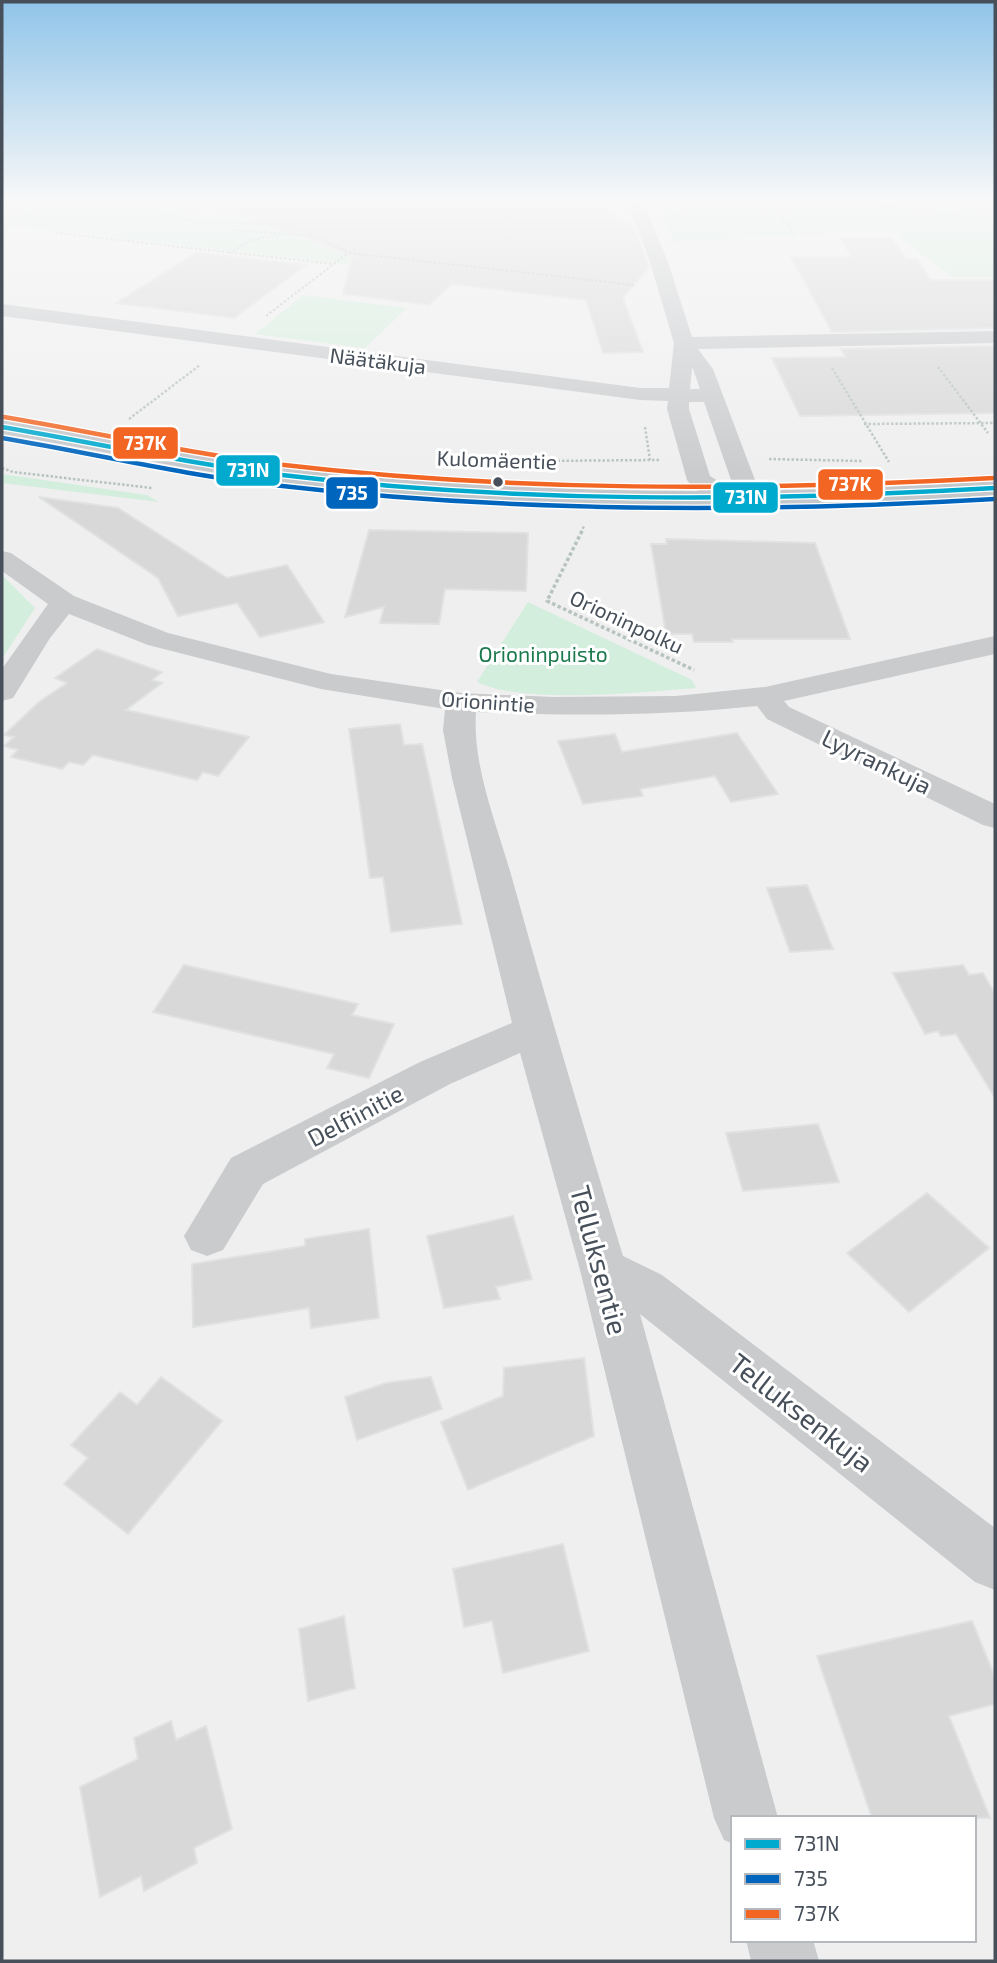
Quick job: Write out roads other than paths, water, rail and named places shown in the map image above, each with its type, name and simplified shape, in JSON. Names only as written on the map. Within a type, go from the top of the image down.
[{"type":"main road","name":"Kulomäentie","points":[[3,427],[269,473],[339,481],[501,492],[736,479],[995,477]]},
{"type":"main road","name":"Kulomäentie","points":[[148,452],[407,472],[696,470],[822,498],[995,488]]},
{"type":"street","points":[[668,292],[684,343],[703,369],[713,396],[736,479]]},
{"type":"street","name":"Näätäkuja","points":[[2,310],[640,394],[713,396]]},
{"type":"street","points":[[684,343],[995,337]]},
{"type":"street","points":[[684,343],[678,409],[696,470]]},
{"type":"street","name":"Orionintie","points":[[2,559],[64,603],[158,639],[232,660],[331,683],[461,702],[626,706],[751,698],[995,645]]},
{"type":"street","points":[[2,692],[38,635],[64,603]]},
{"type":"street","name":"Lyyrankuja","points":[[751,698],[995,817]]},
{"type":"street","name":"Telluksentie","points":[[461,702],[460,730],[468,778],[534,1030],[604,1270],[745,1816]]},
{"type":"street","name":"Delfiinitie","points":[[207,1236],[247,1171],[435,1073],[534,1030]]},
{"type":"street","name":"Telluksenkuja","points":[[604,1270],[645,1290],[995,1562]]},
{"type":"street","points":[[780,1942],[785,1961]]},
{"type":"park label","name":"Orioninpuisto","points":[[543,653]]}]
